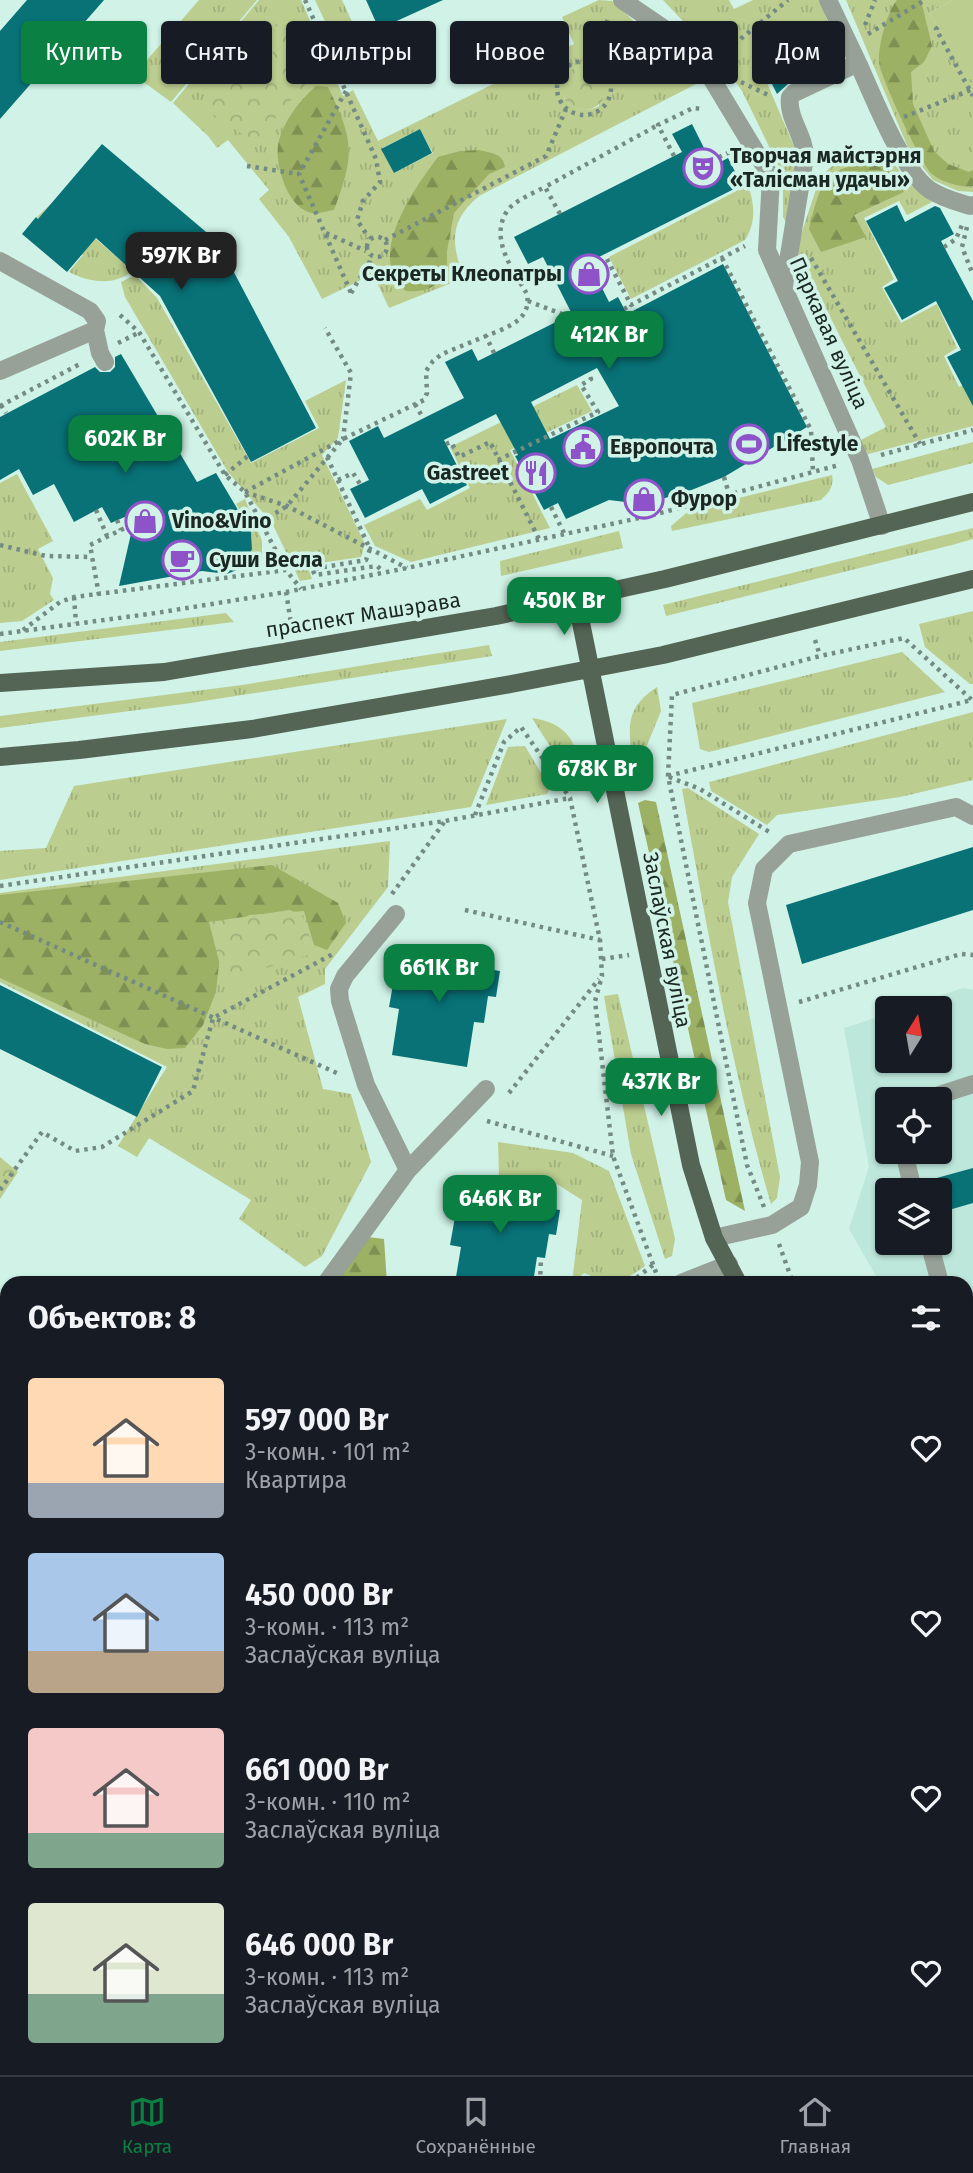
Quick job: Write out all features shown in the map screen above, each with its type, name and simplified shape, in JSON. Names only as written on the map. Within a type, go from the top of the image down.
[{"type":"main road","name":"праспект Машэрава","points":[[0,684],[164,672],[496,616],[882,526],[973,502]]},
{"type":"main road","points":[[0,757],[252,729],[590,669],[663,655],[973,579]]},
{"type":"main road","name":"Заслаўская вуліца","points":[[576,598],[691,1165],[714,1238],[734,1276]]},
{"type":"lane","points":[[828,0],[888,131],[916,175],[928,189],[970,206],[971,213]]},
{"type":"lane","name":"Паркавая вуліца","points":[[617,6],[666,30],[707,71],[771,177],[767,250],[860,460],[882,526]]},
{"type":"lane","points":[[784,286],[805,157],[804,142],[790,109],[790,97],[859,64]]},
{"type":"lane","points":[[0,261],[90,311],[97,321],[95,330],[103,357]]},
{"type":"lane","points":[[0,371],[95,330]]},
{"type":"lane","points":[[714,1238],[772,1225],[801,1207],[808,1185],[810,1162],[757,903],[764,869],[789,844],[956,807],[973,816]]},
{"type":"lane","points":[[396,914],[345,976],[339,989],[340,1001],[366,1085],[408,1170]]},
{"type":"lane","points":[[952,1091],[973,1084]]},
{"type":"lane","points":[[331,1276],[408,1170],[486,1088]]},
{"type":"lane","points":[[932,1255],[938,1276]]},
{"type":"lane","points":[[700,1276],[729,1265]]},
{"type":"path","points":[[305,0],[376,159],[380,182],[363,201],[357,220],[369,238]]},
{"type":"path","points":[[738,41],[788,0]]},
{"type":"path","points":[[875,0],[860,39],[925,0]]},
{"type":"path","points":[[888,131],[894,121],[972,92],[936,29],[938,27]]},
{"type":"path","points":[[583,63],[572,64],[560,76],[557,93],[566,109],[583,115],[592,114],[606,104],[610,84]]},
{"type":"path","points":[[744,84],[775,98]]},
{"type":"path","points":[[299,174],[346,90]]},
{"type":"path","points":[[244,492],[415,404],[426,396],[425,377],[433,361],[442,354],[513,325],[522,317],[528,301],[527,294],[503,252],[501,239],[507,211],[516,203],[658,125],[693,108],[707,110]]},
{"type":"path","points":[[384,240],[546,156],[566,109]]},
{"type":"path","points":[[658,125],[674,156]]},
{"type":"path","points":[[731,140],[739,156]]},
{"type":"path","points":[[711,161],[736,149]]},
{"type":"path","points":[[247,166],[299,174]]},
{"type":"path","points":[[299,174],[351,293],[370,261],[369,253],[366,243],[369,238],[378,236],[384,240],[387,247],[384,255],[377,257],[369,253],[325,233]]},
{"type":"path","points":[[545,187],[560,214]]},
{"type":"path","points":[[971,213],[962,247],[973,275]]},
{"type":"path","points":[[944,247],[959,235],[962,219]]},
{"type":"path","points":[[793,228],[920,444]]},
{"type":"path","points":[[624,309],[752,242]]},
{"type":"path","points":[[0,634],[156,613],[385,573],[540,541],[814,472],[811,430],[722,258]]},
{"type":"path","points":[[592,267],[607,259],[631,305]]},
{"type":"path","points":[[528,301],[567,316]]},
{"type":"path","points":[[110,307],[139,332],[225,475],[244,492],[286,570],[301,589]]},
{"type":"path","points":[[261,522],[287,506],[343,439],[351,373],[325,328]]},
{"type":"path","points":[[6,413],[1,406],[103,357],[139,332]]},
{"type":"path","points":[[485,336],[494,353]]},
{"type":"path","points":[[498,460],[598,412],[581,385],[591,379],[588,373]]},
{"type":"path","points":[[415,404],[423,418]]},
{"type":"path","points":[[880,455],[973,430]]},
{"type":"path","points":[[446,444],[451,442],[459,457],[490,442],[540,541]]},
{"type":"path","points":[[225,475],[248,456]]},
{"type":"path","points":[[327,457],[370,550],[366,559],[312,569],[315,575],[377,566],[385,573]]},
{"type":"path","points":[[338,480],[354,473],[359,484]]},
{"type":"path","points":[[724,477],[729,494]]},
{"type":"path","points":[[244,492],[287,506],[407,568]]},
{"type":"path","points":[[684,493],[688,504]]},
{"type":"path","points":[[651,502],[653,514]]},
{"type":"path","points":[[551,507],[565,535]]},
{"type":"path","points":[[96,510],[107,536]]},
{"type":"path","points":[[117,520],[121,530]]},
{"type":"path","points":[[99,596],[90,545],[129,526]]},
{"type":"path","points":[[0,545],[47,556],[92,556]]},
{"type":"path","points":[[22,631],[60,602],[74,597],[99,596],[286,570]]},
{"type":"path","points":[[285,592],[295,649]]},
{"type":"path","points":[[74,597],[76,623]]},
{"type":"path","points":[[763,829],[700,789],[668,776],[973,699]]},
{"type":"path","points":[[475,816],[504,742],[521,727],[570,798],[600,940],[602,976],[596,1001],[613,1156],[657,1276]]},
{"type":"path","points":[[0,886],[445,821],[570,798]]},
{"type":"path","points":[[390,895],[445,821]]},
{"type":"path","points":[[465,910],[600,940]]},
{"type":"path","points":[[0,922],[366,1085]]},
{"type":"path","points":[[0,1189],[42,1132],[75,1151],[102,1147],[193,1091],[213,1018],[333,954]]},
{"type":"path","points":[[778,1008],[961,954],[973,956]]},
{"type":"path","points":[[504,1100],[602,976]]},
{"type":"path","points":[[486,1088],[487,1121]]},
{"type":"path","points":[[487,1121],[496,1110]]},
{"type":"path","points":[[487,1121],[613,1156]]},
{"type":"path","points":[[540,1276],[541,1258]]},
{"type":"path","points":[[640,1276],[653,1265]]},
{"type":"shaded area","points":[[963,988],[973,990],[973,1276],[876,1276],[849,1229],[869,1167],[844,1028],[875,1018],[875,1073],[952,1073],[952,996],[939,996]]},
{"type":"green space","points":[[199,0],[257,0],[239,21],[181,21]]},
{"type":"green space","points":[[259,0],[301,0],[310,21],[286,21],[286,84],[338,84],[343,96],[353,90],[378,141],[493,84],[563,84],[564,98],[571,106],[589,110],[599,106],[600,84],[696,84],[479,196],[462,214],[455,233],[457,254],[464,278],[389,308],[373,274],[322,299],[289,237],[259,199],[269,190],[228,140],[217,148],[173,103],[189,84],[272,84],[272,21],[241,21]],"holes":[[[420,129],[433,153],[394,173],[382,148]]]},
{"type":"green space","points":[[315,0],[342,0],[352,21],[325,21]]},
{"type":"green space","points":[[599,0],[612,1],[634,21],[583,21],[583,69],[569,77],[569,46],[574,44],[569,33],[569,21],[564,21],[562,17]]},
{"type":"green space","points":[[663,0],[729,0],[734,9],[753,0],[820,0],[828,21],[752,21],[752,84],[767,84],[796,151],[788,226],[783,217],[783,175],[737,84],[738,21],[683,21]]},
{"type":"green space","points":[[846,0],[953,0],[929,13],[969,79],[973,78],[973,192],[958,191],[933,180],[909,150]]},
{"type":"green space","points":[[897,0],[921,0],[932,46],[924,62],[911,72],[913,104],[934,151],[948,164],[969,172],[973,170],[973,186],[951,184],[932,174],[911,138],[886,84],[879,62],[880,47],[887,21]]},
{"type":"green space","points":[[953,0],[973,0],[973,78],[969,80],[929,13]]},
{"type":"green space","points":[[286,13],[291,21],[286,21],[286,84],[306,84],[254,142],[204,108],[225,84],[272,84],[272,29]]},
{"type":"green space","points":[[161,44],[161,84],[186,84],[171,102],[146,84],[147,60]]},
{"type":"green space","points":[[583,66],[583,84],[606,84],[605,97],[593,109],[575,109],[563,97],[562,84],[569,84],[569,71],[575,67]]},
{"type":"green space","points":[[316,86],[328,87],[343,121],[349,148],[346,175],[334,210],[312,213],[303,210],[289,194],[280,171],[278,149],[289,117]]},
{"type":"green space","points":[[479,150],[499,156],[505,167],[489,174],[454,213],[447,251],[447,275],[428,289],[406,291],[394,277],[390,260],[392,242],[407,204],[438,157],[460,151]]},
{"type":"green space","points":[[883,150],[911,185],[932,202],[907,215],[899,201],[864,218],[894,279],[882,287],[901,323],[937,304],[957,348],[944,356],[959,387],[973,380],[973,426],[861,456],[857,442],[886,427],[796,250],[820,177],[832,166]]},
{"type":"green space","points":[[879,158],[904,192],[854,215],[866,237],[821,252],[809,229],[823,186],[836,172],[846,167]]},
{"type":"green space","points":[[748,185],[753,214],[745,240],[631,299],[609,257]]},
{"type":"green space","points":[[53,202],[133,271],[109,281],[85,279],[69,272],[83,255],[37,217]]},
{"type":"green space","points":[[135,275],[157,298],[251,463],[319,428],[305,401],[346,380],[338,438],[322,455],[365,544],[361,557],[307,565],[312,579],[300,581],[272,523],[228,472],[125,297],[121,282]]},
{"type":"green space","points":[[577,385],[592,411],[510,450],[550,528],[411,562],[375,546],[364,525],[420,499],[427,510],[470,488],[450,447]]},
{"type":"green space","points":[[973,442],[973,463],[888,485],[876,477],[872,469]]},
{"type":"green space","points":[[17,474],[53,541],[38,549],[53,578],[50,594],[54,600],[22,621],[0,623],[0,483]]},
{"type":"green space","points":[[832,475],[830,489],[821,500],[672,531],[671,526],[690,510]]},
{"type":"green space","points":[[245,499],[262,541],[262,559],[255,566],[248,567],[245,567],[251,548],[251,534],[236,504]]},
{"type":"green space","points":[[973,528],[973,539],[952,545],[666,616],[663,605]]},
{"type":"green space","points":[[619,531],[623,548],[501,576],[500,561]]},
{"type":"green space","points":[[973,611],[973,684],[970,684],[925,647],[919,624]]},
{"type":"green space","points":[[226,613],[234,622],[0,651],[0,642]]},
{"type":"green space","points":[[489,645],[492,656],[191,703],[0,728],[0,716],[242,685]]},
{"type":"green space","points":[[902,652],[945,692],[709,752],[700,749],[692,703]]},
{"type":"green space","points":[[657,687],[661,711],[639,765],[633,766],[630,731],[633,712],[646,695]]},
{"type":"green space","points":[[973,712],[973,780],[900,797],[777,815],[767,825],[711,791],[709,782]]},
{"type":"green space","points":[[532,718],[563,730],[574,745],[583,777],[570,778]]},
{"type":"green space","points":[[507,719],[471,807],[0,880],[0,851],[46,848],[74,786]]},
{"type":"green space","points":[[525,746],[550,788],[547,794],[486,805],[508,747]]},
{"type":"green space","points":[[688,788],[759,834],[732,877],[728,902],[780,1177],[777,1198],[771,1204],[721,998],[682,789]]},
{"type":"green space","points":[[645,800],[656,802],[745,1211],[726,1200],[638,803]]},
{"type":"green space","points":[[390,841],[388,887],[325,969],[325,984],[298,997],[323,1089],[351,1094],[371,1162],[322,1256],[305,1267],[239,1219],[251,1200],[149,1138],[137,1157],[118,1146],[167,1067],[0,982],[0,893]]},
{"type":"green space","points":[[272,865],[338,903],[346,923],[327,950],[314,945],[304,911],[249,915],[228,934],[219,964],[216,992],[203,1025],[185,1048],[167,1049],[145,1044],[0,978],[0,895]]},
{"type":"green space","points":[[290,910],[303,917],[315,953],[224,981],[209,922]]},
{"type":"green space","points":[[618,994],[675,1239],[672,1256],[665,1259],[631,1154],[604,996]]},
{"type":"green space","points":[[498,1142],[573,1153],[609,1171],[645,1266],[630,1276],[592,1276],[584,1273],[573,1276],[582,1200],[552,1181],[499,1176]]},
{"type":"green space","points":[[0,1157],[18,1172],[0,1199]]},
{"type":"green space","points":[[368,1237],[384,1239],[387,1276],[340,1275]]},
{"type":"building","points":[[27,0],[104,0],[86,21],[21,21],[21,84],[31,84],[0,119],[0,31]]},
{"type":"building","points":[[366,0],[443,0],[397,21],[375,21]]},
{"type":"building","points":[[772,84],[788,84],[777,94]]},
{"type":"building","points":[[692,124],[713,166],[728,158],[742,185],[589,262],[609,302],[618,297],[627,314],[723,264],[807,427],[724,477],[684,493],[642,504],[609,500],[566,519],[558,503],[544,510],[496,414],[444,440],[467,485],[430,504],[422,489],[365,518],[350,489],[369,480],[349,441],[378,426],[384,438],[464,398],[445,362],[472,349],[478,361],[572,314],[543,257],[528,264],[514,237],[682,152],[672,134]],"holes":[[[597,368],[619,406],[550,439],[531,402]]]},
{"type":"building","points":[[420,129],[432,153],[394,173],[381,149]]},
{"type":"building","points":[[102,144],[218,242],[316,428],[251,462],[160,296],[96,238],[67,272],[22,234]]},
{"type":"building","points":[[897,205],[905,222],[935,206],[940,208],[954,234],[941,241],[973,301],[973,406],[947,357],[961,350],[936,301],[902,320],[884,288],[898,281],[866,221]]},
{"type":"building","points":[[121,354],[197,482],[216,473],[247,525],[251,532],[252,549],[244,567],[227,574],[202,571],[119,586],[136,512],[111,523],[102,507],[74,522],[54,484],[33,495],[19,469],[0,480],[0,417],[95,367],[100,372],[110,372],[115,367],[115,357]]},
{"type":"building","points":[[973,847],[973,910],[802,964],[786,905]]},
{"type":"building","points":[[437,947],[460,950],[459,958],[474,960],[473,967],[500,971],[496,997],[488,996],[484,1023],[474,1022],[467,1067],[392,1055],[399,1009],[389,1007],[394,979],[388,978],[392,952],[419,956],[419,952],[435,954]]},
{"type":"building","points":[[0,985],[162,1067],[137,1117],[0,1049]]},
{"type":"building","points":[[973,1168],[973,1203],[952,1209],[952,1178],[937,1178]]},
{"type":"building","points":[[499,1182],[522,1186],[520,1197],[536,1199],[534,1206],[560,1210],[556,1235],[549,1234],[545,1258],[537,1257],[534,1276],[456,1276],[461,1247],[450,1245],[455,1217],[449,1216],[453,1191],[478,1195],[479,1189],[497,1193]]},
{"type":"place","name":"Творчая майстэрня «Талісман удачы»","points":[[703,168]]},
{"type":"place","name":"Секреты Клеопатры","points":[[589,274]]},
{"type":"place","name":"Lifestyle","points":[[749,444]]},
{"type":"place","name":"Европочта","points":[[583,447]]},
{"type":"place","name":"Gastreet","points":[[536,473]]},
{"type":"place","name":"Фурор","points":[[644,499]]},
{"type":"place","name":"Vino&Vino","points":[[145,521]]},
{"type":"place","name":"Суши Весла","points":[[182,560]]}]
